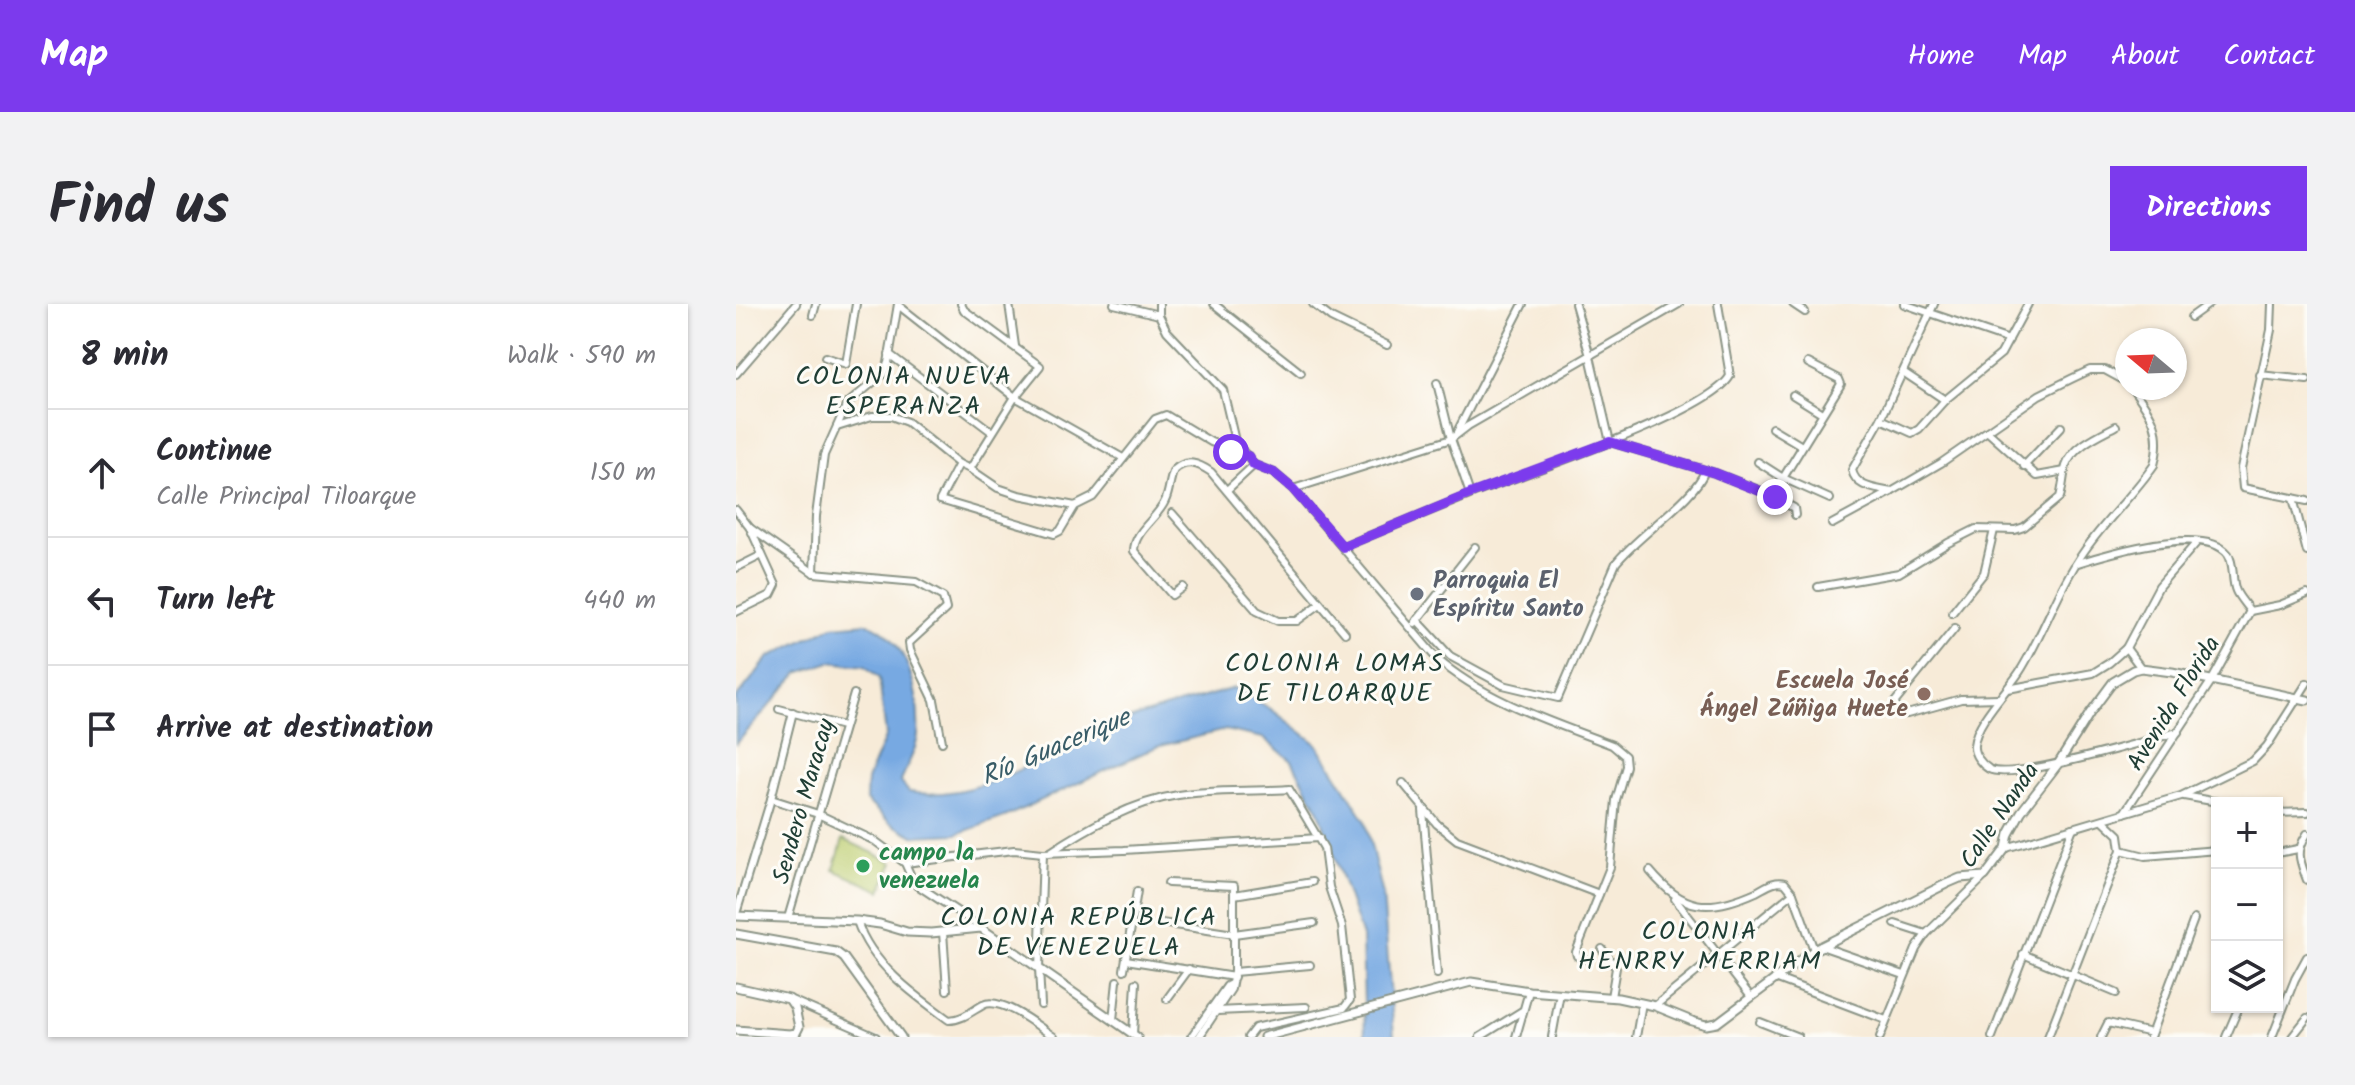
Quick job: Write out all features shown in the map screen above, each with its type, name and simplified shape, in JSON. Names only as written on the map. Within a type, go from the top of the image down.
[{"type":"street","points":[[736,374],[796,304]]},
{"type":"street","points":[[813,315],[816,304]]},
{"type":"street","points":[[825,357],[846,364],[856,304]]},
{"type":"street","points":[[814,573],[816,516],[824,455],[847,404],[883,374],[898,304],[1015,397],[1123,458]]},
{"type":"street","points":[[961,304],[964,310],[1040,366],[1015,397],[970,469]]},
{"type":"street","points":[[1009,304],[1015,346]]},
{"type":"street","points":[[1114,304],[1159,315]]},
{"type":"street","points":[[1159,304],[1159,315],[1167,331],[1223,390],[1235,441],[1254,465],[1274,473],[1293,489],[1436,658],[1499,699],[1612,745],[1625,756],[1626,766],[1616,800],[1613,852],[1576,952],[1577,956],[1588,960]]},
{"type":"street","points":[[1214,304],[1301,373]]},
{"type":"street","points":[[1313,304],[1331,318],[1387,345]]},
{"type":"street","points":[[1453,438],[1523,304]]},
{"type":"street","points":[[1575,304],[1610,442]]},
{"type":"street","points":[[1293,489],[1453,438],[1468,426],[1679,304]]},
{"type":"street","points":[[1343,547],[1669,417],[1728,381],[1730,376],[1718,304]]},
{"type":"street","points":[[1793,304],[1805,312]]},
{"type":"street","points":[[1904,304],[2009,340]]},
{"type":"street","points":[[1891,492],[1866,486],[1852,474],[1934,304]]},
{"type":"street","points":[[1881,419],[1915,432],[1945,400],[2001,354],[2028,304]]},
{"type":"street","points":[[2191,317],[2209,304]]},
{"type":"street","points":[[2272,304],[2271,330],[2241,468],[2241,486],[2307,501]]},
{"type":"street","points":[[889,354],[992,432]]},
{"type":"street","points":[[1775,497],[1783,478],[1841,381],[1808,363]]},
{"type":"street","points":[[1832,524],[1941,463],[2039,395],[2090,370],[2105,370],[2115,375]]},
{"type":"street","points":[[1903,372],[1945,400]]},
{"type":"street","points":[[2260,375],[2307,380]]},
{"type":"street","points":[[1437,383],[1470,494]]},
{"type":"street","points":[[1793,395],[1822,413]]},
{"type":"street","points":[[2141,400],[2154,417],[2157,451],[2154,465],[2085,550],[2021,670],[1999,698],[1973,747],[1976,756],[1994,771],[2058,764],[2178,732]]},
{"type":"street","points":[[959,464],[940,500],[1054,534],[1060,531],[1075,506],[1093,497],[1155,419],[1166,415],[1211,442],[1248,456]]},
{"type":"street","points":[[837,427],[872,416],[891,416],[907,422],[959,464],[1008,492],[1075,506]]},
{"type":"street","points":[[1818,587],[1899,573],[1976,529],[2015,530],[2060,497],[2067,463],[2074,454],[2090,440],[2116,426]]},
{"type":"street","points":[[2024,466],[2061,427]]},
{"type":"street","points":[[1772,428],[1802,446]]},
{"type":"street","points":[[1988,432],[2037,476],[2065,471]]},
{"type":"street","points":[[1610,442],[1705,470],[1775,497],[1794,508],[1795,515]]},
{"type":"street","points":[[1183,587],[1172,595],[1134,551],[1134,542],[1164,503],[1171,476],[1181,464],[1189,462],[1202,465],[1227,490],[1345,633]]},
{"type":"street","points":[[1758,462],[1783,478],[1830,499]]},
{"type":"street","points":[[1227,490],[1254,465]]},
{"type":"street","points":[[1417,620],[1450,656],[1503,685],[1558,698],[1616,563],[1630,545],[1699,486],[1705,470]]},
{"type":"street","points":[[2293,498],[2307,552]]},
{"type":"street","points":[[736,510],[739,521],[814,573],[916,582],[943,597],[946,609],[942,615],[909,643],[934,700],[942,742]]},
{"type":"street","points":[[1172,513],[1257,611],[1278,621],[1297,621],[1320,604]]},
{"type":"street","points":[[736,612],[775,590],[776,585],[750,528]]},
{"type":"street","points":[[1952,613],[1984,573],[1994,530]]},
{"type":"street","points":[[2078,563],[2135,547],[2197,542],[2219,548],[2227,554],[2235,589],[2250,611],[2280,605],[2307,594]]},
{"type":"street","points":[[2005,690],[2093,673],[2109,663],[2126,648],[2159,586],[2197,542]]},
{"type":"street","points":[[1410,629],[1475,547]]},
{"type":"street","points":[[736,568],[762,555]]},
{"type":"street","name":"Avenida Florida","points":[[2124,813],[2212,680],[2250,611]]},
{"type":"street","points":[[1955,628],[1895,702],[1896,708],[1907,714],[1961,699],[1999,698]]},
{"type":"street","points":[[2126,648],[2141,668],[2307,700]]},
{"type":"street","name":"Calle Nanda","points":[[1880,1037],[1904,975],[1926,934],[1985,876],[2006,848],[2009,834],[2021,812],[2058,764],[2113,682],[2141,668]]},
{"type":"street","points":[[2006,848],[2181,796],[2253,761],[2267,746],[2307,683]]},
{"type":"street","name":"Sendero Maracay","points":[[788,918],[854,694]]},
{"type":"street","points":[[779,709],[843,726]]},
{"type":"street","points":[[793,712],[736,915],[857,921],[907,932],[981,928]]},
{"type":"street","points":[[1403,783],[1437,824],[1457,840],[1599,894]]},
{"type":"street","points":[[1046,853],[1099,823],[1141,805],[1178,795],[1289,789],[1324,848],[1329,887],[1342,926],[1350,991],[1348,1005],[1255,1028],[1248,1037]]},
{"type":"street","points":[[2181,796],[2211,801]]},
{"type":"street","points":[[771,799],[818,814],[875,841],[905,863],[914,883],[1135,1036]]},
{"type":"street","points":[[1423,808],[1437,974]]},
{"type":"street","points":[[2283,813],[2307,812]]},
{"type":"street","points":[[2048,1037],[2121,850],[2119,835],[2103,820]]},
{"type":"street","points":[[1992,1037],[2073,828]]},
{"type":"street","points":[[2307,834],[2298,849],[2298,859],[2307,880]]},
{"type":"street","points":[[905,863],[1014,850],[1046,853],[1319,838]]},
{"type":"street","points":[[2283,852],[2298,849]]},
{"type":"street","points":[[2121,850],[2145,856],[2211,850]]},
{"type":"street","points":[[1041,1005],[1039,969],[1046,853]]},
{"type":"street","points":[[1650,871],[1751,997]]},
{"type":"street","points":[[1264,1037],[1471,982],[1529,991],[1611,997],[1655,1006],[1706,1025],[1717,1023],[1818,948],[1946,884],[1960,878],[1985,876]]},
{"type":"street","points":[[1672,896],[1697,905],[1722,903],[1782,881],[1793,893],[1818,948],[1904,975]]},
{"type":"street","points":[[1234,895],[1312,882]]},
{"type":"street","points":[[1168,883],[1234,886],[1233,978],[1199,1037]]},
{"type":"street","points":[[1124,970],[1137,891]]},
{"type":"street","points":[[1655,1006],[1793,893]]},
{"type":"street","points":[[2101,1037],[2108,1023],[2151,1035],[2194,919]]},
{"type":"street","points":[[857,921],[868,948],[894,975],[949,1020],[961,1018],[986,1003],[999,1002],[1054,1037]]},
{"type":"street","points":[[1161,923],[1234,934],[1314,923]]},
{"type":"street","points":[[1895,924],[1926,934]]},
{"type":"street","points":[[943,932],[947,990]]},
{"type":"street","points":[[736,934],[836,952],[844,958],[901,1037]]},
{"type":"street","points":[[1602,949],[1616,968],[1611,997]]},
{"type":"street","points":[[2023,954],[2116,993]]},
{"type":"street","points":[[2272,1037],[2307,957]]},
{"type":"street","points":[[1126,960],[1233,978],[1310,965]]},
{"type":"street","points":[[1167,999],[1189,969]]},
{"type":"street","points":[[1775,978],[1886,1020]]},
{"type":"street","points":[[1113,1020],[1117,981]]},
{"type":"street","points":[[1135,1036],[1136,983]]},
{"type":"street","points":[[736,987],[789,999],[876,1037]]},
{"type":"street","points":[[1516,1037],[1529,991]]},
{"type":"street","points":[[1552,1037],[1560,993]]},
{"type":"street","points":[[736,1030],[798,1035],[798,1017],[789,999]]},
{"type":"street","points":[[1636,1037],[1642,1003]]},
{"type":"street","points":[[1191,1037],[1214,1009],[1306,1007]]},
{"type":"street","points":[[1480,1037],[1522,1011]]},
{"type":"street","points":[[2227,1037],[2237,1013]]},
{"type":"street","points":[[2292,1037],[2307,1018]]},
{"type":"street","points":[[1760,1022],[1798,1037]]},
{"type":"green space","name":"campo la venezuela","points":[[843,839],[893,862],[881,891],[834,870]]},
{"type":"water","points":[[867,623],[893,641],[909,669],[914,686],[918,735],[901,782],[909,792],[936,794],[988,783],[1110,726],[1234,688],[1271,709],[1317,744],[1365,820],[1383,895],[1394,1037],[1365,1037],[1362,937],[1319,811],[1292,761],[1263,738],[1225,730],[1156,747],[1007,816],[957,834],[914,836],[890,823],[866,800],[867,780],[886,735],[879,678],[865,666],[830,662],[798,673],[736,744],[736,698],[769,657],[833,626]]},
{"type":"place","name":"Parroquia El Espíritu Santo","points":[[1417,594]]},
{"type":"place","name":"Escuela José Ángel Zúñiga Huete","points":[[1924,694]]},
{"type":"place","name":"campo la venezuela","points":[[863,866]]},
{"type":"district","name":"COLONIA NUEVA ESPERANZA","points":[[904,390]]},
{"type":"district","name":"COLONIA LOMAS DE TILOARQUE","points":[[1335,677]]},
{"type":"district","name":"COLONIA REPÚBLICA DE VENEZUELA","points":[[1079,931]]},
{"type":"district","name":"COLONIA HENRRY MERRIAM","points":[[1700,945]]},
{"type":"route","points":[[1231,452],[1248,456],[1254,465],[1274,473],[1293,489],[1343,547],[1470,494],[1610,442],[1715,473],[1775,497]]},
{"type":"water label","name":"Río Guacerique","points":[[1055,746]]}]
